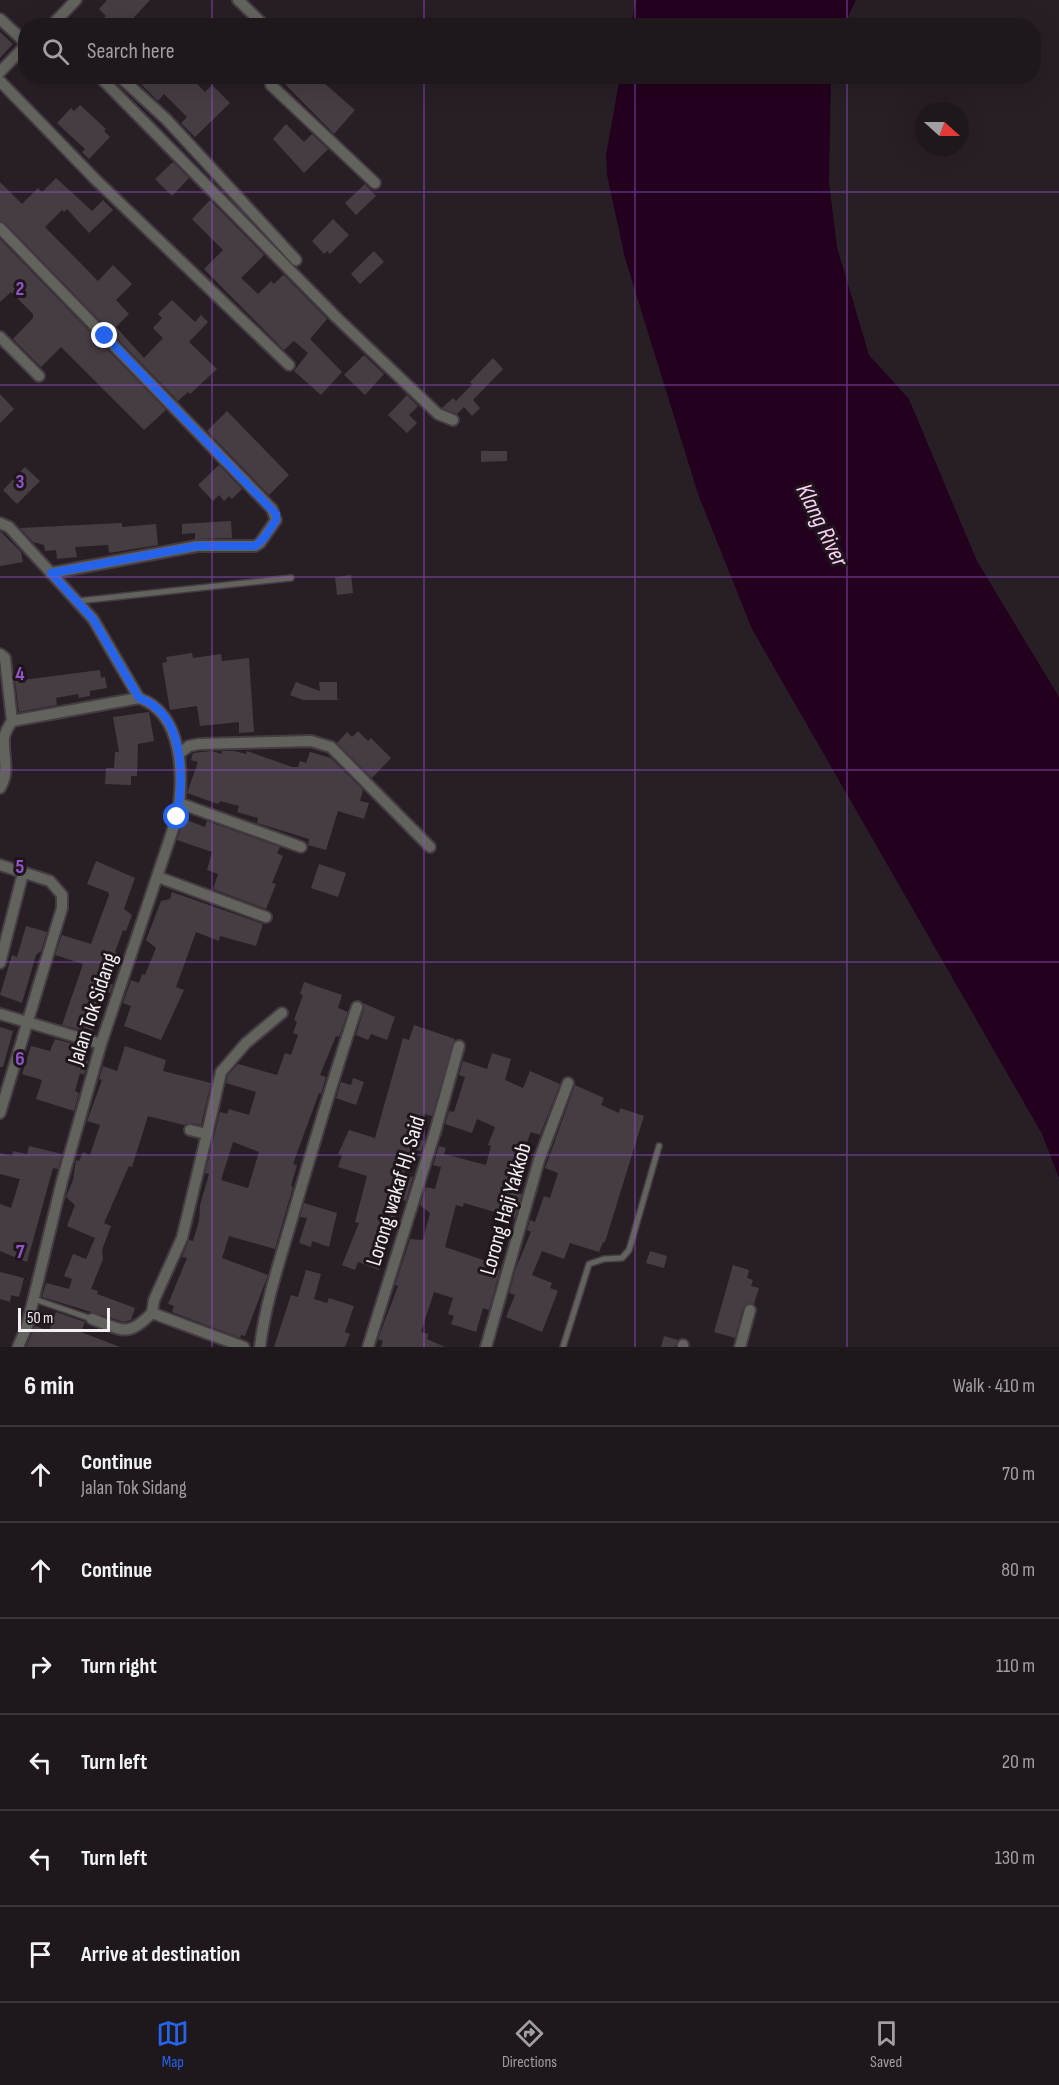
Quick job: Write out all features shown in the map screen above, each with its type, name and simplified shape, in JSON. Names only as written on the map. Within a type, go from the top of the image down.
[{"type":"street","points":[[59,18],[76,0]]},
{"type":"street","points":[[238,0],[257,18]]},
{"type":"street","points":[[0,19],[18,36]]},
{"type":"street","points":[[0,72],[18,53]]},
{"type":"street","points":[[0,81],[95,179],[290,365]]},
{"type":"street","points":[[107,84],[337,318],[438,414],[453,420]]},
{"type":"street","points":[[127,84],[166,119],[296,260]]},
{"type":"street","points":[[271,84],[375,183]]},
{"type":"street","points":[[0,228],[276,514],[276,520],[264,538],[255,546],[197,546],[51,573]]},
{"type":"street","points":[[0,337],[39,376]]},
{"type":"street","points":[[0,523],[9,527],[78,601],[101,631],[139,698],[12,721]]},
{"type":"street","points":[[0,654],[5,658],[12,721],[2,739],[6,762],[5,780],[0,788]]},
{"type":"street","name":"Jalan Tok Sidang","points":[[18,1347],[34,1299],[62,1181],[101,1044],[158,877],[179,803],[182,770],[180,753],[163,713],[153,702],[139,698]]},
{"type":"street","points":[[180,753],[189,746],[199,744],[312,741],[331,747],[430,847]]},
{"type":"street","points":[[179,803],[301,847]]},
{"type":"street","points":[[0,865],[50,881],[62,895],[62,908],[0,1113]]},
{"type":"street","points":[[0,963],[23,873]]},
{"type":"street","points":[[158,877],[266,917]]},
{"type":"street","points":[[260,1347],[269,1300],[327,1096],[357,1007]]},
{"type":"street","points":[[92,1319],[126,1331],[137,1328],[152,1313],[154,1300],[182,1238],[221,1072],[246,1043],[282,1013]]},
{"type":"street","points":[[0,1014],[101,1044]]},
{"type":"street","name":"Lorong wakaf HJ. Said","points":[[368,1347],[435,1132],[459,1046]]},
{"type":"street","name":"Lorong Haji Yakkob","points":[[486,1347],[539,1160],[568,1083]]},
{"type":"street","points":[[190,1130],[207,1134]]},
{"type":"street","points":[[740,1347],[750,1310]]},
{"type":"street","points":[[152,1313],[244,1347]]},
{"type":"lane","points":[[78,601],[291,578]]},
{"type":"lane","points":[[563,1347],[589,1264],[604,1258],[622,1258],[629,1250],[659,1146]]},
{"type":"lane","points":[[34,1299],[92,1319]]},
{"type":"water","points":[[636,0],[856,0],[847,18],[632,18]]},
{"type":"water","name":"Klang River","points":[[619,84],[831,84],[829,183],[837,247],[869,355],[909,399],[977,561],[1059,697],[1059,1178],[1042,1134],[752,629],[698,494],[625,258],[607,175],[606,155]]},
{"type":"building","points":[[107,0],[150,0],[133,18],[104,18],[106,16],[99,9]]},
{"type":"building","points":[[0,32],[13,44],[0,58]]},
{"type":"building","points":[[141,84],[197,84],[205,92],[212,85],[230,103],[195,137],[181,123],[187,117],[164,94],[158,101]]},
{"type":"building","points":[[285,84],[325,84],[355,110],[334,134]]},
{"type":"building","points":[[80,105],[106,129],[104,131],[110,137],[89,159],[82,152],[85,149],[57,123],[71,108],[74,111]]},
{"type":"building","points":[[286,124],[304,142],[312,134],[328,149],[304,173],[273,139]]},
{"type":"building","points":[[173,162],[189,178],[172,196],[155,179]]},
{"type":"building","points":[[56,178],[92,211],[103,200],[113,210],[89,233],[67,209],[64,212],[62,210],[45,227],[98,281],[113,265],[132,284],[116,300],[129,314],[116,327],[144,358],[163,338],[153,328],[162,318],[158,314],[172,300],[195,322],[201,315],[208,322],[189,342],[217,369],[190,394],[188,392],[178,401],[5,223],[0,221],[0,182],[22,204],[38,188],[42,192]]},
{"type":"building","points":[[365,184],[376,196],[356,215],[345,203]]},
{"type":"building","points":[[210,200],[264,255],[241,278],[258,294],[271,281],[274,284],[283,275],[327,319],[310,339],[342,372],[321,395],[294,371],[308,353],[294,341],[284,350],[204,269],[223,250],[192,219]]},
{"type":"building","points":[[333,219],[349,235],[330,254],[327,251],[324,254],[312,241]]},
{"type":"building","points":[[0,239],[166,410],[144,430],[61,347],[41,367],[13,339],[33,318],[33,314],[11,292],[0,302]]},
{"type":"building","points":[[374,251],[384,262],[360,284],[351,274]]},
{"type":"building","points":[[364,355],[384,374],[365,395],[344,375]]},
{"type":"building","points":[[493,358],[503,369],[473,400],[480,408],[472,416],[464,407],[457,414],[442,408],[453,398],[456,401]]},
{"type":"building","points":[[0,394],[14,409],[0,423]]},
{"type":"building","points":[[407,395],[418,406],[409,415],[417,423],[407,433],[388,415]]},
{"type":"building","points":[[227,411],[289,475],[269,495],[207,431]]},
{"type":"building","points":[[481,451],[507,451],[507,461],[481,462]]},
{"type":"building","points":[[219,465],[242,489],[232,499],[229,496],[224,501],[219,495],[213,501],[198,485]]},
{"type":"building","points":[[25,467],[40,481],[17,504],[3,490]]},
{"type":"building","points":[[231,521],[232,538],[195,539],[195,533],[182,534],[182,524]]},
{"type":"building","points":[[122,523],[122,527],[156,524],[158,545],[109,553],[108,545],[75,547],[77,557],[57,559],[56,550],[45,551],[44,545],[33,542],[20,528]]},
{"type":"building","points":[[0,531],[21,552],[23,562],[0,566]]},
{"type":"building","points":[[351,575],[353,593],[337,595],[335,577]]},
{"type":"building","points":[[192,653],[193,658],[221,654],[222,661],[249,658],[254,732],[239,733],[239,722],[200,726],[197,706],[170,710],[162,663],[167,662],[166,657]]},
{"type":"building","points":[[100,670],[101,678],[105,677],[107,688],[90,691],[90,696],[79,698],[78,694],[56,698],[57,705],[19,712],[15,681]]},
{"type":"building","points":[[296,682],[320,691],[319,682],[337,682],[337,699],[340,700],[303,700],[290,695]]},
{"type":"building","points":[[149,712],[154,741],[138,744],[137,776],[131,776],[131,785],[105,784],[106,768],[114,768],[115,752],[119,752],[113,717]]},
{"type":"building","points":[[358,731],[368,741],[371,738],[391,758],[372,778],[337,743],[347,732],[352,737]]},
{"type":"building","points":[[212,751],[221,754],[222,751],[234,751],[246,754],[247,751],[292,767],[298,767],[300,761],[306,763],[310,752],[331,758],[363,790],[360,801],[369,803],[364,819],[338,811],[326,850],[308,845],[309,839],[257,823],[258,818],[237,812],[239,806],[220,801],[218,804],[187,793],[198,762],[191,760],[193,753]]},
{"type":"building","points":[[184,819],[205,827],[207,821],[280,847],[277,853],[283,856],[272,883],[276,884],[266,909],[213,889],[218,874],[207,870],[212,852],[177,840]]},
{"type":"building","points":[[96,861],[135,878],[124,909],[132,915],[126,931],[123,930],[115,952],[119,954],[109,983],[113,985],[110,993],[106,992],[93,1031],[82,1027],[81,1030],[62,1025],[83,964],[55,955],[62,935],[91,944],[109,895],[108,892],[87,884]]},
{"type":"building","points":[[319,864],[346,873],[338,897],[311,888]]},
{"type":"building","points":[[172,892],[263,924],[256,946],[220,936],[219,941],[196,932],[176,987],[184,990],[161,1040],[124,1026],[131,1006],[123,1003],[131,980],[139,983],[142,974],[145,975],[156,948],[146,940],[161,901],[170,899]]},
{"type":"building","points":[[26,926],[47,932],[41,951],[36,955],[22,1003],[0,995],[12,955],[17,957]]},
{"type":"building","points":[[304,982],[342,995],[338,1008],[348,1012],[339,1037],[336,1036],[320,1075],[326,1077],[293,1164],[297,1165],[291,1186],[293,1187],[275,1249],[229,1236],[222,1258],[268,1275],[245,1336],[241,1335],[240,1338],[172,1312],[174,1306],[168,1304],[187,1258],[182,1257],[189,1240],[193,1241],[199,1221],[200,1205],[209,1174],[205,1173],[220,1112],[227,1114],[229,1109],[249,1115],[256,1092],[226,1083],[228,1075],[238,1064],[277,1075],[285,1053],[291,1055],[298,1035],[293,1033],[297,1022],[294,1020],[303,995],[300,994]],"holes":[[[233,1142],[259,1152],[248,1188],[221,1180]]]},
{"type":"building","points":[[363,1003],[395,1017],[387,1040],[371,1034],[368,1040],[356,1035],[364,1009]]},
{"type":"building","points":[[414,1025],[455,1039],[432,1116],[424,1114],[417,1139],[424,1141],[421,1151],[411,1148],[404,1175],[413,1177],[406,1201],[400,1199],[393,1222],[391,1221],[382,1247],[381,1254],[384,1256],[379,1270],[358,1262],[355,1270],[342,1265],[359,1223],[355,1222],[367,1176],[338,1167],[342,1155],[338,1154],[349,1130],[375,1138],[403,1038],[409,1040]]},
{"type":"building","points":[[0,1027],[13,1031],[3,1067],[0,1067]]},
{"type":"building","points":[[55,1039],[77,1045],[87,1054],[85,1060],[88,1061],[84,1075],[80,1073],[75,1091],[79,1093],[74,1111],[36,1099],[42,1080],[22,1074],[31,1046],[50,1051]]},
{"type":"building","points":[[125,1046],[166,1060],[163,1071],[211,1083],[201,1125],[191,1123],[184,1125],[148,1116],[132,1167],[129,1166],[104,1223],[111,1226],[102,1250],[103,1259],[91,1289],[98,1291],[97,1294],[135,1308],[131,1320],[124,1322],[42,1297],[46,1283],[69,1289],[72,1279],[64,1276],[73,1254],[86,1259],[95,1238],[67,1226],[75,1205],[66,1197],[73,1180],[76,1160],[79,1161],[83,1152],[90,1155],[100,1125],[87,1121],[102,1080],[99,1079],[103,1066],[117,1071]]},
{"type":"building","points":[[492,1053],[511,1059],[505,1080],[523,1088],[530,1071],[560,1084],[540,1135],[531,1132],[521,1157],[517,1156],[507,1190],[522,1194],[515,1218],[464,1203],[463,1207],[456,1205],[445,1247],[492,1263],[491,1267],[500,1270],[489,1310],[483,1308],[476,1332],[451,1324],[454,1316],[448,1314],[453,1298],[434,1292],[421,1332],[428,1334],[427,1339],[445,1347],[381,1347],[383,1341],[378,1339],[398,1286],[395,1285],[410,1239],[423,1240],[430,1213],[420,1205],[426,1187],[435,1189],[441,1167],[433,1165],[439,1146],[446,1148],[444,1154],[486,1165],[491,1146],[488,1145],[495,1127],[477,1119],[472,1133],[445,1124],[449,1111],[454,1112],[465,1077],[459,1075],[463,1061],[487,1069]]},
{"type":"building","points":[[353,1078],[364,1082],[356,1105],[336,1098],[341,1082],[351,1085]]},
{"type":"building","points":[[575,1085],[604,1098],[601,1105],[619,1113],[620,1108],[644,1116],[605,1242],[599,1252],[570,1243],[564,1259],[542,1251],[532,1275],[552,1283],[550,1288],[558,1291],[542,1332],[506,1317],[515,1295],[509,1293],[516,1268],[531,1232],[527,1230],[530,1220],[535,1222],[544,1196],[550,1198],[558,1173],[545,1168]]},
{"type":"building","points":[[29,1146],[62,1154],[58,1169],[53,1168],[27,1262],[0,1251],[0,1204],[11,1208],[20,1179],[0,1174],[0,1153],[12,1156],[13,1151],[27,1154]]},
{"type":"building","points":[[304,1203],[337,1213],[329,1247],[312,1241],[311,1247],[299,1243],[307,1218],[300,1217]]},
{"type":"building","points":[[650,1251],[667,1256],[664,1268],[646,1263]]},
{"type":"building","points":[[733,1265],[749,1270],[747,1278],[753,1280],[751,1286],[759,1288],[754,1304],[748,1303],[743,1308],[735,1338],[714,1332]]},
{"type":"building","points":[[306,1270],[321,1274],[314,1299],[327,1303],[329,1298],[354,1306],[345,1332],[350,1334],[345,1347],[274,1347],[291,1295],[298,1297]]},
{"type":"building","points":[[0,1272],[24,1278],[19,1297],[11,1295],[10,1302],[0,1299]]},
{"type":"building","points":[[56,1312],[85,1322],[81,1332],[120,1347],[26,1347],[35,1326],[49,1331]]},
{"type":"building","points":[[664,1336],[678,1340],[675,1347],[661,1347]]},
{"type":"route","points":[[105,336],[276,514],[276,520],[260,543],[255,546],[197,546],[132,556],[51,573],[93,619],[139,698],[153,702],[163,713],[180,753],[182,783],[177,817]]}]
